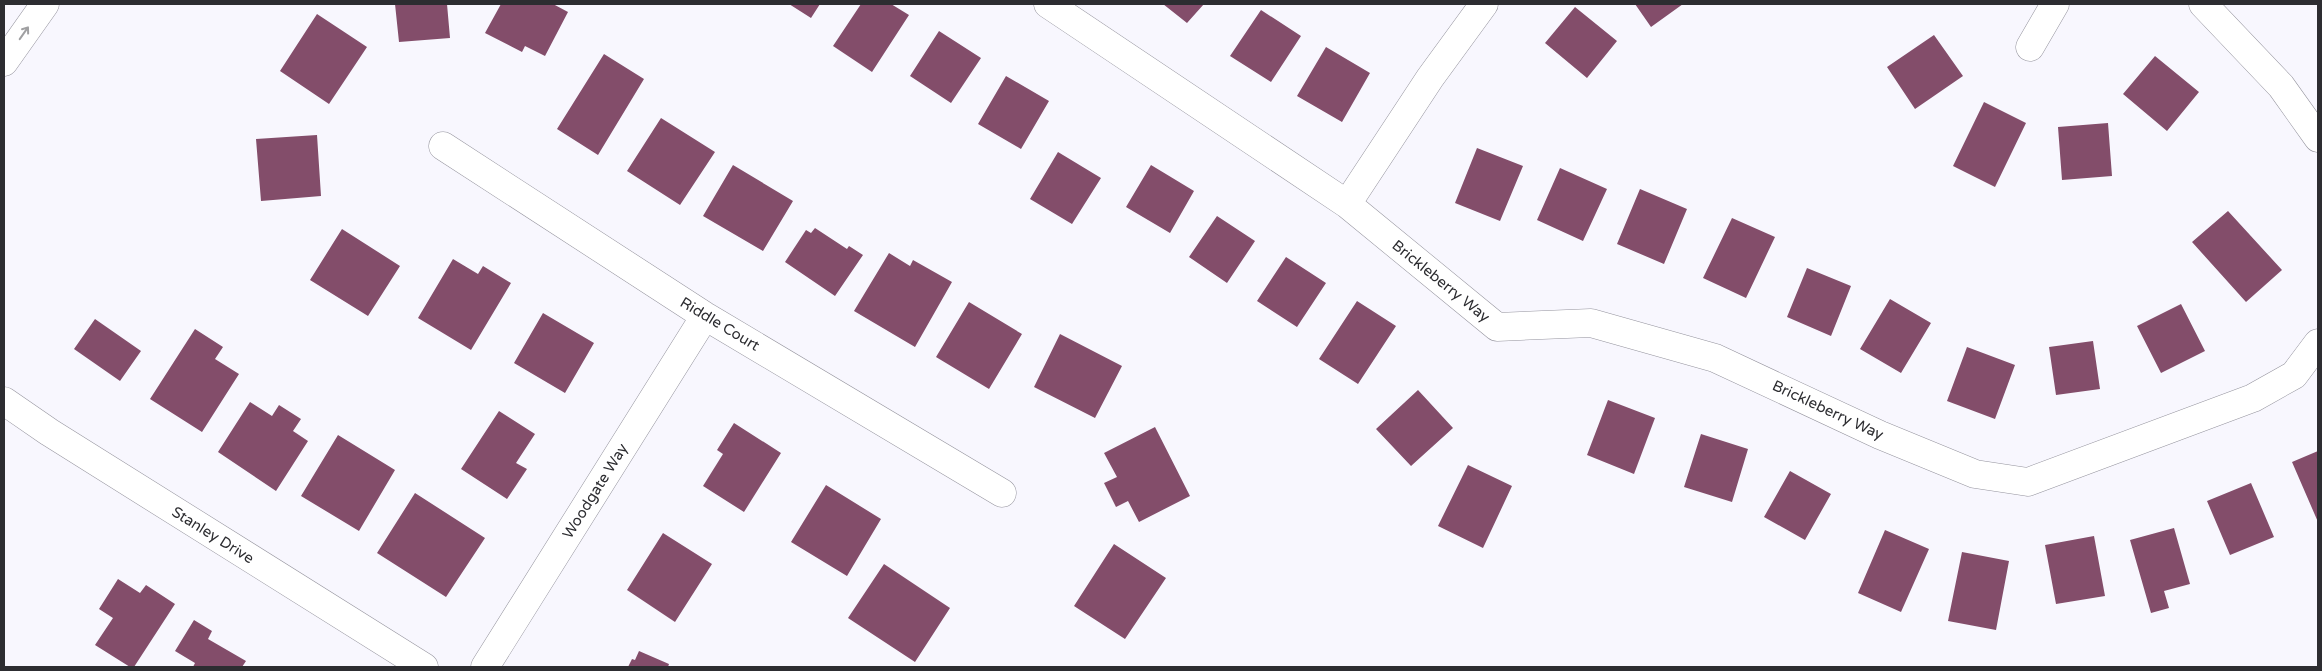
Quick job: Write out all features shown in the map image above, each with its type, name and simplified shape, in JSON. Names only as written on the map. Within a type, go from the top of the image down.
[{"type":"street","points":[[4,62],[45,4]]},
{"type":"street","name":"Brickleberry Way","points":[[1048,4],[1347,204],[1498,327],[1591,323],[1715,358],[1880,435],[1975,474],[2028,482],[2254,398],[2294,375],[2318,343]]},
{"type":"street","points":[[1347,204],[1430,78],[1484,4]]},
{"type":"street","points":[[2030,47],[2055,4]]},
{"type":"street","points":[[2203,4],[2280,86],[2318,138]]},
{"type":"street","name":"Riddle Court","points":[[442,146],[705,316],[1002,493]]},
{"type":"street","name":"Woodgate Way","points":[[484,667],[705,316]]},
{"type":"street","name":"Stanley Drive","points":[[4,400],[49,432],[424,667]]},
{"type":"building","points":[[395,4],[447,4],[450,38],[399,42]]},
{"type":"building","points":[[501,4],[553,4],[568,12],[545,56],[525,46],[522,52],[485,33]]},
{"type":"building","points":[[789,4],[820,4],[811,18]]},
{"type":"building","points":[[861,4],[891,4],[909,15],[872,72],[833,46]]},
{"type":"building","points":[[1163,4],[1204,4],[1187,23]]},
{"type":"building","points":[[1635,4],[1683,4],[1651,27]]},
{"type":"building","points":[[1575,7],[1617,41],[1587,78],[1545,43]]},
{"type":"building","points":[[1261,10],[1301,36],[1271,82],[1230,56]]},
{"type":"building","points":[[317,14],[367,47],[329,104],[280,71]]},
{"type":"building","points":[[939,31],[981,58],[951,103],[910,76]]},
{"type":"building","points":[[1934,35],[1963,76],[1915,109],[1887,67]]},
{"type":"building","points":[[1326,47],[1370,73],[1342,122],[1297,96]]},
{"type":"building","points":[[604,54],[644,79],[598,155],[557,129]]},
{"type":"building","points":[[2155,56],[2199,92],[2167,131],[2123,94]]},
{"type":"building","points":[[1006,76],[1049,101],[1021,149],[978,124]]},
{"type":"building","points":[[1984,102],[2026,123],[1995,187],[1953,166]]},
{"type":"building","points":[[661,118],[715,152],[680,205],[627,171]]},
{"type":"building","points":[[2108,123],[2112,176],[2062,180],[2058,127]]},
{"type":"building","points":[[317,135],[321,196],[261,201],[256,139]]},
{"type":"building","points":[[1477,148],[1523,166],[1500,221],[1455,203]]},
{"type":"building","points":[[1058,152],[1101,178],[1072,224],[1030,199]]},
{"type":"building","points":[[733,165],[793,201],[763,251],[703,216]]},
{"type":"building","points":[[1151,165],[1194,191],[1170,233],[1126,207]]},
{"type":"building","points":[[1560,168],[1607,189],[1583,241],[1537,220]]},
{"type":"building","points":[[1640,189],[1687,209],[1664,264],[1617,244]]},
{"type":"building","points":[[2228,211],[2282,270],[2246,302],[2192,242]]},
{"type":"building","points":[[1217,216],[1255,241],[1227,283],[1189,257]]},
{"type":"building","points":[[1732,218],[1775,237],[1746,298],[1703,278]]},
{"type":"building","points":[[815,228],[847,249],[849,246],[863,255],[835,296],[785,262],[806,230],[811,233]]},
{"type":"building","points":[[342,229],[400,266],[368,316],[310,280]]},
{"type":"building","points":[[889,253],[910,266],[913,260],[952,282],[915,347],[854,311]]},
{"type":"building","points":[[1286,257],[1326,283],[1297,327],[1257,301]]},
{"type":"building","points":[[453,259],[478,274],[483,266],[511,283],[471,350],[418,318]]},
{"type":"building","points":[[1807,268],[1851,286],[1831,336],[1787,317]]},
{"type":"building","points":[[1890,299],[1931,323],[1901,373],[1860,349]]},
{"type":"building","points":[[1357,301],[1396,326],[1358,384],[1319,359]]},
{"type":"building","points":[[969,302],[1022,334],[989,389],[936,357]]},
{"type":"building","points":[[2181,304],[2205,351],[2161,373],[2137,326]]},
{"type":"building","points":[[543,313],[594,343],[565,393],[514,363]]},
{"type":"building","points":[[95,319],[141,351],[120,381],[74,349]]},
{"type":"building","points":[[195,329],[223,347],[215,359],[239,374],[202,432],[150,399]]},
{"type":"building","points":[[1060,334],[1122,366],[1095,418],[1034,387]]},
{"type":"building","points":[[2093,341],[2100,389],[2056,395],[2049,347]]},
{"type":"building","points":[[1967,347],[2015,365],[1995,419],[1947,401]]},
{"type":"building","points":[[1418,390],[1453,428],[1411,466],[1376,429]]},
{"type":"building","points":[[1608,400],[1655,418],[1634,474],[1587,455]]},
{"type":"building","points":[[250,402],[272,416],[279,405],[301,419],[293,431],[308,441],[276,491],[218,452]]},
{"type":"building","points":[[499,411],[535,434],[516,463],[527,469],[507,499],[461,469]]},
{"type":"building","points":[[734,423],[781,453],[744,512],[703,486],[723,454],[717,450]]},
{"type":"building","points":[[1155,427],[1190,496],[1139,522],[1128,501],[1116,507],[1104,483],[1117,477],[1104,453]]},
{"type":"building","points":[[1701,434],[1748,449],[1732,502],[1684,487]]},
{"type":"building","points":[[338,435],[395,470],[359,531],[301,496]]},
{"type":"building","points":[[2318,451],[2318,522],[2292,462]]},
{"type":"building","points":[[1468,465],[1512,486],[1483,548],[1438,526]]},
{"type":"building","points":[[1790,471],[1831,494],[1805,540],[1764,517]]},
{"type":"building","points":[[2251,483],[2274,537],[2230,555],[2207,501]]},
{"type":"building","points":[[826,485],[881,519],[847,576],[791,542]]},
{"type":"building","points":[[415,493],[485,538],[446,597],[377,553]]},
{"type":"building","points":[[2174,528],[2190,584],[2164,591],[2169,608],[2151,613],[2130,540]]},
{"type":"building","points":[[1885,530],[1929,549],[1901,612],[1858,593]]},
{"type":"building","points":[[663,533],[712,564],[675,622],[627,590]]},
{"type":"building","points":[[2094,536],[2105,596],[2056,604],[2045,545]]},
{"type":"building","points":[[1114,544],[1166,578],[1125,639],[1074,606]]},
{"type":"building","points":[[1962,552],[2009,561],[1996,630],[1948,621]]},
{"type":"building","points":[[884,564],[950,608],[915,662],[848,618]]},
{"type":"building","points":[[118,579],[140,593],[146,585],[175,604],[134,667],[130,667],[95,645],[113,618],[99,609]]},
{"type":"building","points":[[194,620],[212,631],[208,639],[246,661],[242,667],[193,667],[195,663],[175,651]]},
{"type":"building","points":[[639,651],[669,664],[668,667],[628,667],[632,659],[635,660]]}]
